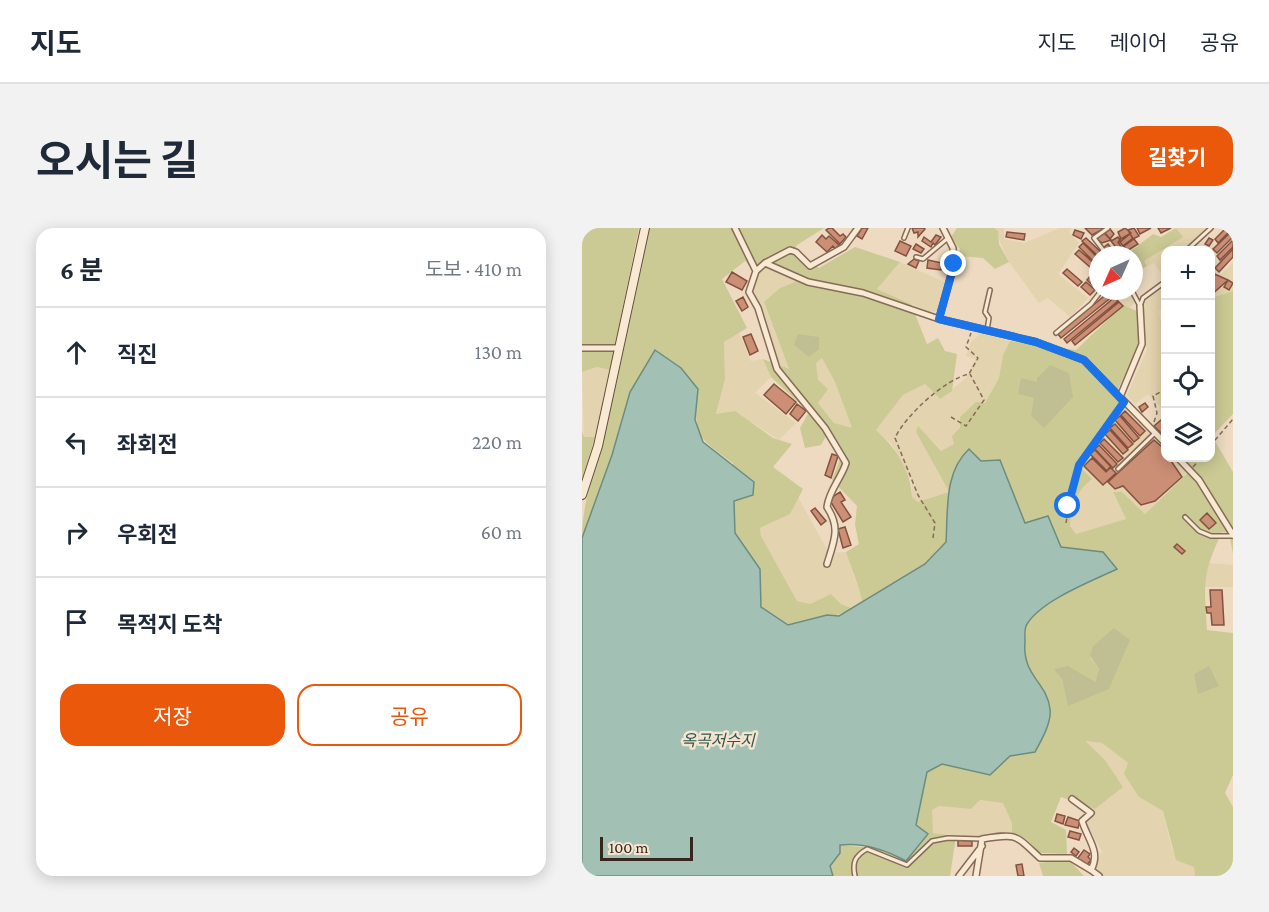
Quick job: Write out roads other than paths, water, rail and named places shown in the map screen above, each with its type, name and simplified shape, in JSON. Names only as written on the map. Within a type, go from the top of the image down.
[{"type":"street","points":[[582,495],[598,446],[645,228]]},
{"type":"street","points":[[735,228],[756,271]]},
{"type":"street","points":[[827,564],[834,539],[835,519],[827,507],[829,493],[840,481],[846,463],[825,428],[777,369],[759,308],[749,292],[756,271],[765,262],[790,250],[796,252],[810,266],[844,247],[858,228]]},
{"type":"street","points":[[939,319],[954,264],[953,248],[943,228]]},
{"type":"street","points":[[765,262],[807,282],[863,293],[939,319],[1036,342],[1084,360],[1161,439]]},
{"type":"street","points":[[1122,399],[1142,344],[1140,306]]},
{"type":"street","points":[[582,348],[620,348]]},
{"type":"street","points":[[1182,462],[1200,480],[1233,535]]},
{"type":"street","points":[[1072,799],[1091,813],[1082,821],[1096,852],[1097,858],[1091,870]]},
{"type":"street","points":[[959,876],[982,842],[1017,836],[1040,858],[1071,858],[1099,876]]},
{"type":"street","points":[[976,876],[982,842]]},
{"type":"lane","points":[[904,238],[908,228]]},
{"type":"lane","points":[[1100,246],[1094,238],[1108,228]]},
{"type":"lane","points":[[1189,246],[1211,228]]},
{"type":"lane","points":[[916,257],[923,259],[948,238]]},
{"type":"lane","points":[[1140,306],[1143,298],[1161,285]]},
{"type":"lane","points":[[987,330],[989,318],[985,312],[990,290]]},
{"type":"lane","points":[[1056,333],[1093,300]]},
{"type":"lane","points":[[1137,300],[1140,306]]},
{"type":"lane","points":[[1118,469],[1155,433]]},
{"type":"lane","points":[[1185,517],[1199,531],[1211,536],[1222,538],[1233,535]]},
{"type":"lane","points":[[855,876],[853,865],[857,855],[867,849],[908,865],[932,841],[948,838],[982,842]]},
{"type":"water","name":"옥곡저수지","points":[[655,350],[681,368],[698,389],[695,420],[703,442],[754,482],[753,495],[734,501],[735,533],[760,569],[761,607],[788,625],[827,615],[839,616],[925,564],[946,542],[951,480],[961,458],[969,449],[981,461],[1000,460],[1025,523],[1048,516],[1061,547],[1103,552],[1117,569],[1055,599],[1034,615],[1027,624],[1025,654],[1027,663],[1048,700],[1050,709],[1048,725],[1035,752],[1010,756],[990,775],[942,764],[927,772],[916,825],[928,834],[906,861],[891,853],[849,844],[840,845],[840,853],[830,866],[833,876],[582,876],[582,538],[612,455],[630,392]]}]
